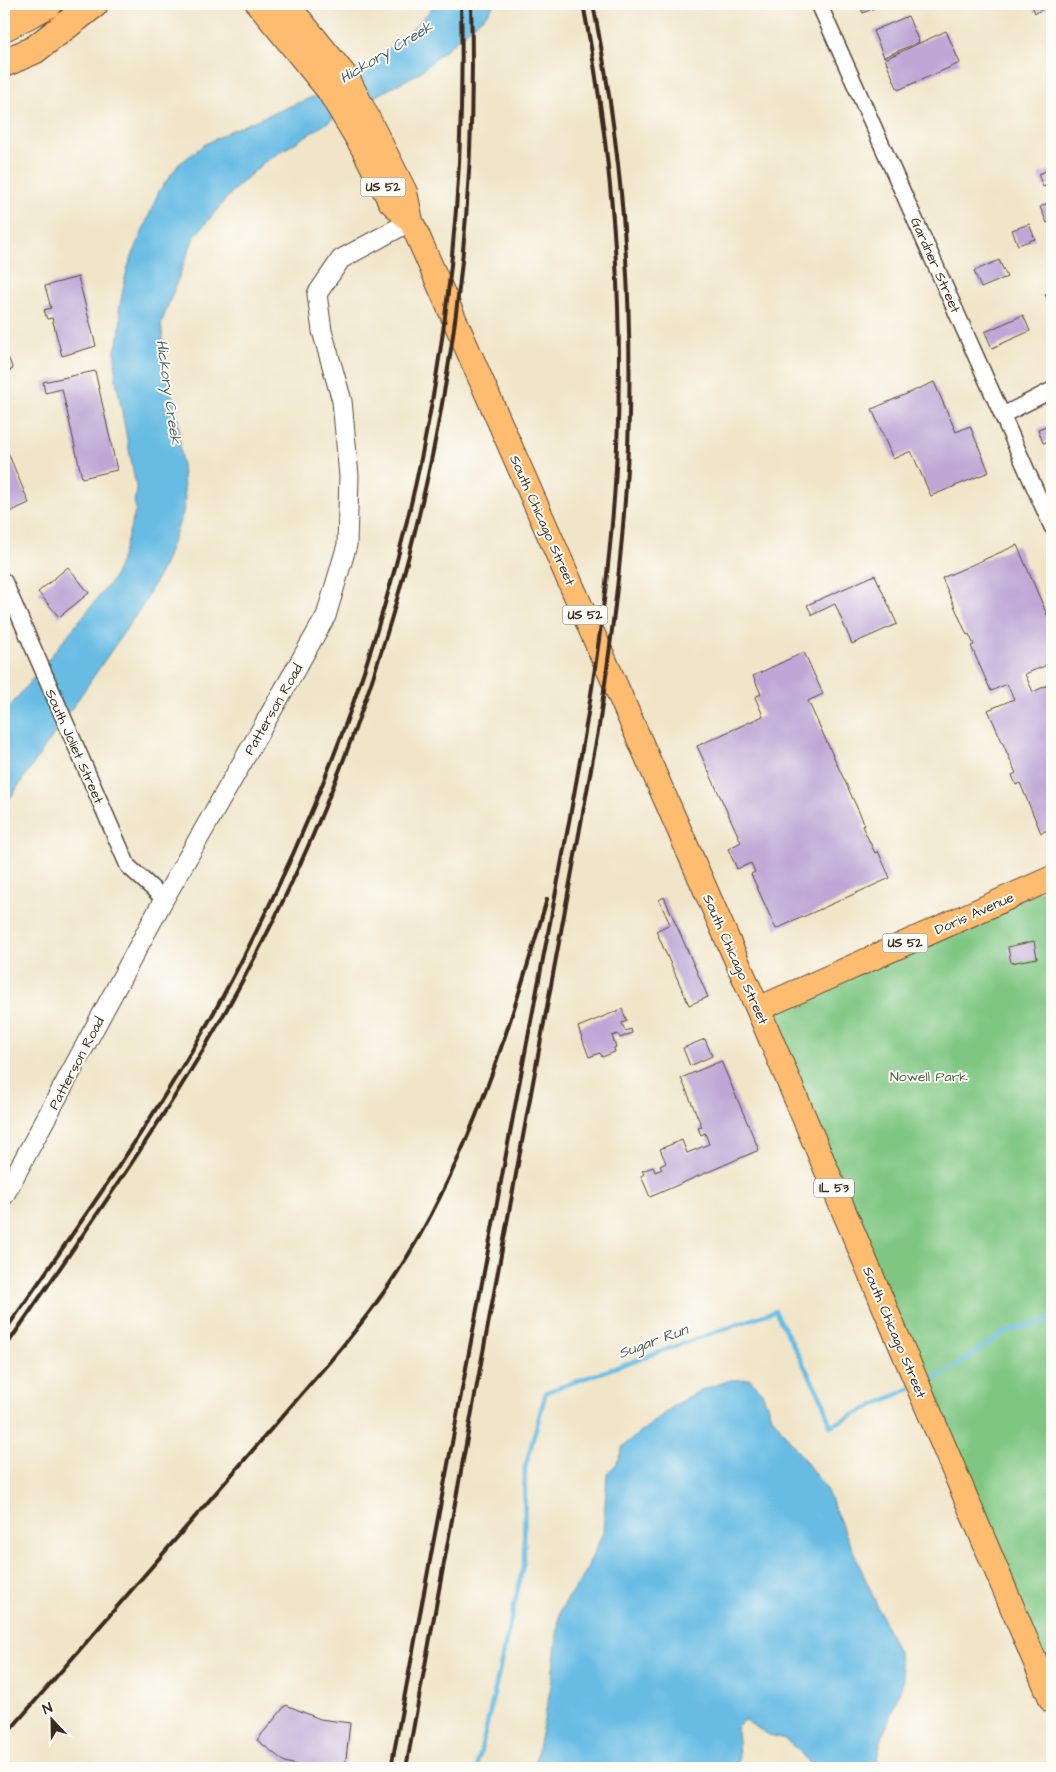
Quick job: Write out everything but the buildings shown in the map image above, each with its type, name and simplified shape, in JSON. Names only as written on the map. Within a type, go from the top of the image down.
[{"type":"highway","points":[[4,63],[34,50],[94,4]]},
{"type":"main road","name":"South Chicago Street","points":[[258,4],[305,43]]},
{"type":"main road","name":"South Chicago Street","points":[[287,4],[329,91],[371,144],[405,192],[411,222],[758,1009],[1052,1701]]},
{"type":"main road","name":"Doris Avenue","points":[[758,1009],[1052,878]]},
{"type":"street","name":"Gardner Street","points":[[819,4],[1052,527]]},
{"type":"street","name":"Patterson Road","points":[[4,1196],[164,899],[326,616],[347,545],[349,476],[342,401],[322,331],[317,294],[341,259],[411,222]]},
{"type":"street","points":[[1003,415],[1052,390]]},
{"type":"street","name":"South Joliet Street","points":[[4,581],[128,866],[164,899]]},
{"type":"green space","name":"Nowell Park","points":[[1052,886],[1052,1680],[768,1012]]},
{"type":"water","name":"Hickory Creek","points":[[436,4],[495,4],[487,14],[419,73],[338,116],[263,163],[232,192],[194,237],[161,324],[162,349],[178,419],[185,500],[183,513],[163,567],[144,603],[4,807],[4,714],[113,579],[120,563],[136,509],[134,500],[137,492],[116,380],[115,350],[119,337],[121,316],[119,311],[127,269],[159,191],[179,164],[204,145],[232,130],[349,82],[417,25]]},
{"type":"water","points":[[750,1379],[761,1390],[771,1415],[826,1489],[898,1653],[904,1680],[882,1738],[876,1762],[877,1768],[812,1768],[801,1753],[785,1739],[769,1735],[744,1720],[737,1727],[739,1757],[736,1768],[534,1768],[551,1686],[560,1610],[584,1575],[603,1532],[607,1474],[617,1463],[623,1446],[676,1404],[701,1390],[731,1380]]},
{"type":"waterway","name":"Sugar Run","points":[[477,1768],[524,1562],[525,1468],[546,1392],[775,1311],[824,1403],[830,1426],[911,1388]]},
{"type":"waterway","name":"Sugar Run","points":[[925,1382],[945,1373],[1006,1332],[1052,1319]]},
{"type":"railway","points":[[4,1332],[147,1124],[224,994],[282,877],[333,758],[375,638],[409,515],[434,390],[451,263],[460,135],[461,4]]},
{"type":"railway","points":[[4,1349],[148,1138],[228,1007],[288,891],[339,771],[382,648],[417,522],[444,394],[462,264],[471,134],[471,4]]},
{"type":"railway","points":[[391,1768],[567,835],[592,689],[610,542],[616,468],[618,410],[619,351],[617,293],[609,177],[602,119],[583,4]]},
{"type":"railway","points":[[406,1768],[599,726],[619,570],[626,492],[629,414],[626,259],[617,156],[593,4]]},
{"type":"railway","points":[[4,1737],[332,1359],[390,1284],[420,1235],[460,1155],[508,1028],[547,899]]}]
